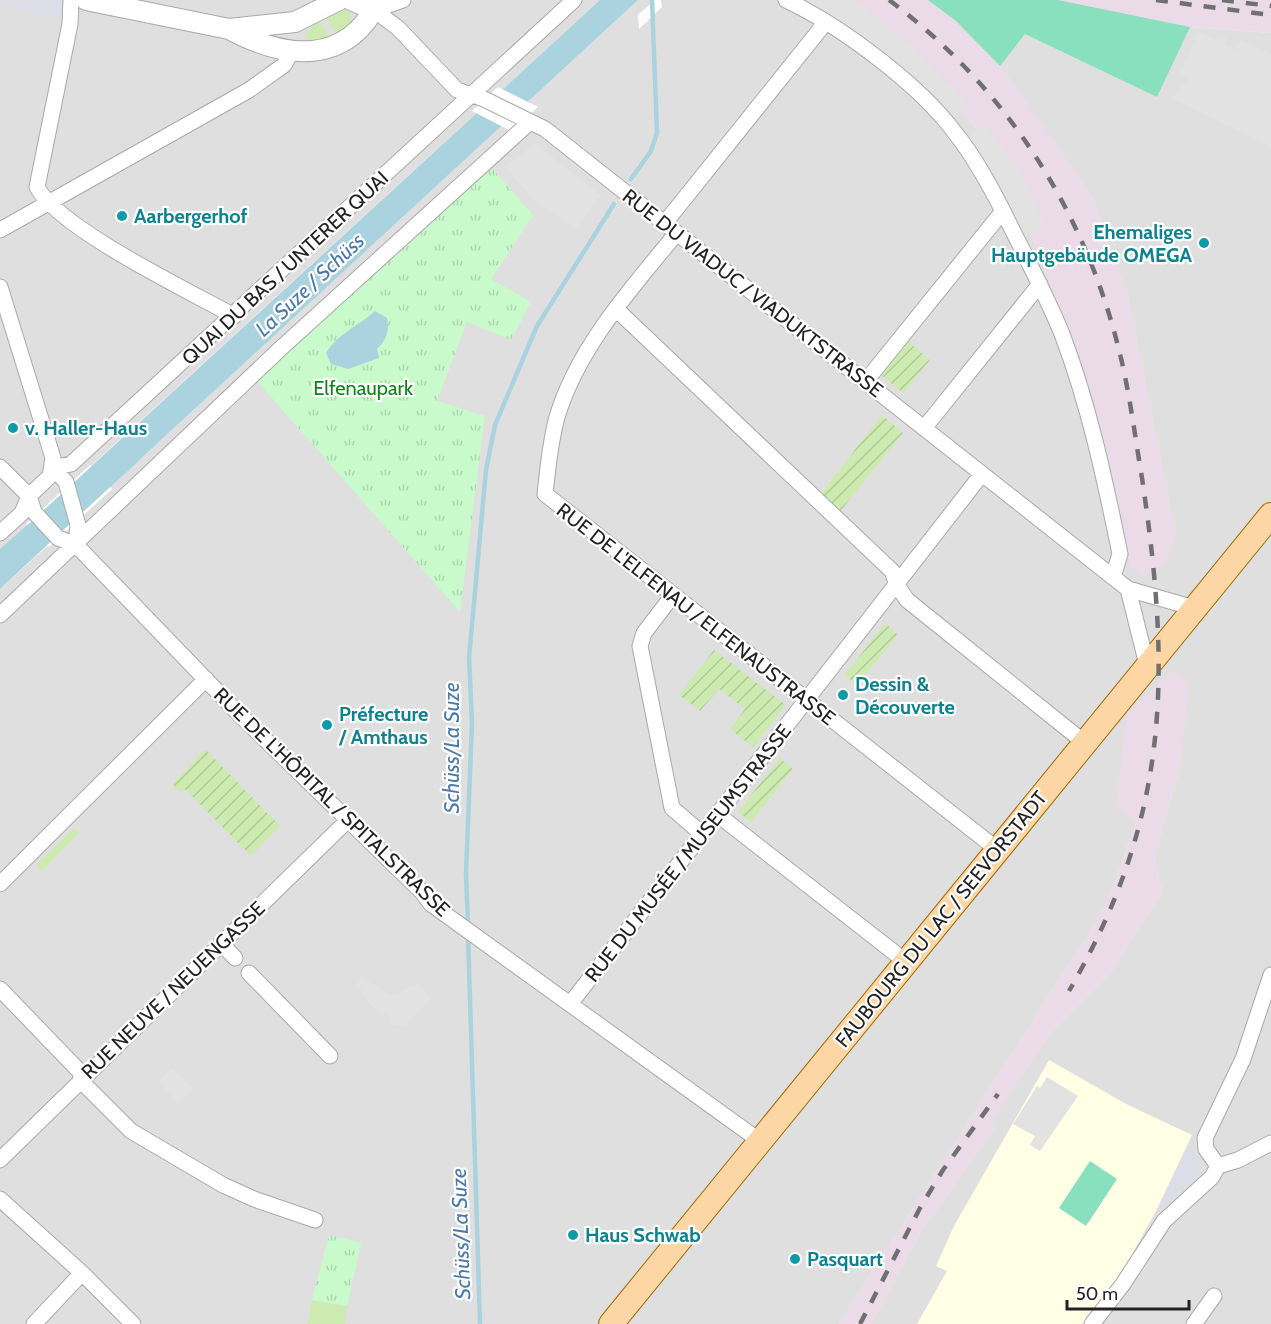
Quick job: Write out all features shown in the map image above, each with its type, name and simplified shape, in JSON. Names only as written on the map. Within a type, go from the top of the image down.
[{"type":"main road","name":"FAUBOURG DU LAC / SEEVORSTADT","points":[[611,1324],[1271,515]]},
{"type":"street","points":[[71,0],[70,24],[36,182],[39,192],[48,203],[78,228],[234,316]]},
{"type":"street","points":[[86,0],[229,29],[263,45],[292,51],[317,51],[338,44],[355,33],[376,5]]},
{"type":"street","points":[[229,29],[295,22],[339,0]]},
{"type":"street","points":[[351,0],[376,5],[403,0]]},
{"type":"street","name":"QUAI DU BAS / UNTERER QUAI","points":[[0,533],[22,513],[29,496],[45,482],[53,468],[71,464],[478,98],[574,0]]},
{"type":"street","points":[[786,0],[826,22],[874,57],[933,106],[974,158],[992,186],[1040,284],[1062,336],[1097,452],[1120,554],[1113,577]]},
{"type":"street","name":"RUE DU VIADUC / VIADUKTSTRASSE","points":[[376,5],[457,90],[545,129],[1128,589],[1194,608]]},
{"type":"street","points":[[0,230],[249,90],[284,65],[292,51],[295,22]]},
{"type":"street","points":[[664,224],[826,22]]},
{"type":"street","points":[[0,615],[280,349],[510,140],[527,121]]},
{"type":"street","points":[[866,382],[1003,211]]},
{"type":"street","name":"RUE DE L'ELFENAU / ELFENAUSTRASSE","points":[[676,234],[616,309],[573,378],[557,416],[549,453],[545,494],[998,850]]},
{"type":"street","points":[[925,428],[1040,284]]},
{"type":"street","points":[[0,287],[51,449],[53,468],[67,486],[76,521],[76,545]]},
{"type":"street","points":[[616,309],[892,571],[897,585],[907,600],[1085,743]]},
{"type":"street","name":"RUE DE L'HÔPITAL / SPITALSTRASSE","points":[[0,467],[29,496],[36,515],[58,538],[76,545],[206,679],[422,892],[431,904],[760,1141]]},
{"type":"street","name":"RUE DU MUSÉE / MUSEUMSTRASSE","points":[[570,1004],[982,474]]},
{"type":"street","points":[[1128,589],[1147,665]]},
{"type":"street","points":[[673,595],[644,633],[640,646],[672,808],[701,833]]},
{"type":"street","points":[[0,884],[206,679]]},
{"type":"street","points":[[717,814],[905,961]]},
{"type":"street","name":"RUE NEUVE / NEUENGASSE","points":[[0,1160],[347,820]]},
{"type":"street","points":[[221,943],[235,958]]},
{"type":"street","points":[[249,973],[330,1056]]},
{"type":"street","points":[[1218,1166],[1206,1149],[1205,1138],[1243,1059],[1271,975]]},
{"type":"street","points":[[0,989],[131,1131],[223,1185],[254,1199],[315,1220]]},
{"type":"street","points":[[1092,1324],[1123,1284],[1164,1221],[1212,1177],[1218,1166],[1238,1160],[1271,1143]]},
{"type":"street","points":[[0,1199],[82,1273],[133,1324]]},
{"type":"street","points":[[34,1324],[82,1273]]},
{"type":"street","points":[[1194,1324],[1214,1296]]},
{"type":"shaded area","points":[[0,0],[600,0],[0,549]]},
{"type":"shaded area","points":[[0,0],[86,0],[80,24],[0,5]]},
{"type":"shaded area","points":[[638,0],[835,0],[953,100],[982,136],[1021,208],[1069,332],[1176,536],[1128,296],[1092,197],[1000,66],[956,21],[928,0],[1058,0],[1190,27],[1271,33],[1271,1324],[871,1324],[920,1233],[994,1129],[993,1117],[1052,1031],[1111,972],[1162,892],[1154,857],[1181,763],[1136,823],[1114,885],[1096,922],[839,1324],[0,1324],[0,589],[112,489],[110,487]]},
{"type":"shaded area","points":[[800,0],[854,0],[911,46],[968,102],[952,118],[833,17]]},
{"type":"shaded area","points":[[835,0],[928,0],[956,21],[1000,66],[1020,91],[1092,197],[1128,296],[1176,536],[1165,563],[1142,576],[1131,566],[1086,389],[1069,332],[1021,208],[982,136],[953,100]]},
{"type":"shaded area","points":[[1058,0],[1271,0],[1271,33],[1190,27]]},
{"type":"shaded area","points":[[1198,32],[1216,40],[1219,35],[1227,39],[1225,45],[1235,50],[1241,40],[1271,54],[1271,146],[1173,99],[1179,89],[1190,80],[1179,74]]},
{"type":"shaded area","points":[[984,125],[1016,164],[1044,225],[1022,240],[962,141]]},
{"type":"shaded area","points":[[535,144],[600,195],[577,230],[536,202],[505,167]]},
{"type":"shaded area","points":[[1174,670],[1189,683],[1181,763],[1154,857],[1162,892],[1111,972],[1052,1031],[994,1117],[994,1129],[920,1233],[871,1324],[839,1324],[1096,922],[1114,885],[1136,824],[1116,806],[1127,713]]},
{"type":"shaded area","points":[[362,978],[389,994],[396,994],[420,983],[431,1000],[405,1026],[391,1025],[388,1013],[382,1014],[370,1004],[357,984]]},
{"type":"shaded area","points":[[1049,1060],[1126,1104],[1192,1135],[1156,1211],[1119,1277],[1082,1324],[917,1324],[947,1271],[936,1266],[954,1226]]},
{"type":"shaded area","points":[[172,1068],[194,1089],[179,1103],[158,1082]]},
{"type":"shaded area","points":[[1047,1077],[1078,1096],[1040,1151],[1030,1145],[1035,1136],[1013,1124],[1037,1086],[1040,1088]]},
{"type":"shaded area","points":[[1190,1142],[1202,1173],[1170,1203],[1158,1208]]},
{"type":"green space","points":[[928,0],[1058,0],[1190,27],[1157,97],[1025,34],[1000,66],[956,21]]},
{"type":"green space","points":[[344,9],[350,13],[351,21],[337,35],[326,17]]},
{"type":"green space","points":[[319,20],[330,39],[321,42],[308,41],[306,32]]},
{"type":"green space","name":"Elfenaupark","points":[[492,168],[533,215],[491,279],[531,302],[511,340],[467,322],[437,401],[485,416],[460,612],[257,381]]},
{"type":"green space","points":[[908,341],[930,360],[903,393],[881,375]]},
{"type":"green space","points":[[882,415],[903,433],[838,514],[819,496]]},
{"type":"green space","points":[[885,623],[898,635],[857,685],[845,675]]},
{"type":"green space","points":[[714,650],[786,705],[753,747],[730,729],[745,709],[719,689],[700,711],[679,695]]},
{"type":"green space","points":[[205,749],[280,826],[251,856],[185,789],[180,792],[172,784]]},
{"type":"green space","points":[[780,758],[793,769],[751,822],[738,812]]},
{"type":"green space","points":[[74,828],[79,833],[41,872],[37,864]]},
{"type":"green space","points":[[1090,1161],[1117,1179],[1086,1226],[1059,1208]]},
{"type":"green space","points":[[329,1235],[361,1243],[347,1306],[312,1300]]},
{"type":"green space","points":[[312,1300],[347,1306],[345,1324],[307,1324]]},
{"type":"water","points":[[600,0],[638,0],[110,487],[91,467]]},
{"type":"water","points":[[375,311],[387,318],[388,322],[386,335],[377,349],[379,358],[348,369],[331,364],[326,353],[331,346]]},
{"type":"water","points":[[27,525],[47,545],[0,589],[0,549]]},
{"type":"pier","points":[[655,0],[661,0],[662,7],[639,29],[638,15]]},
{"type":"pier","points":[[498,87],[538,107],[511,131],[472,111]]},
{"type":"pier","points":[[90,465],[112,489],[49,547],[26,524]]},
{"type":"waterway","name":"La Suze / Schüss","points":[[631,179],[651,151],[657,133],[652,0]]},
{"type":"waterway","name":"Schüss/La Suze","points":[[468,925],[466,873],[472,723],[469,658],[486,470],[495,425],[537,326],[614,204]]},
{"type":"waterway","name":"La Suze / Schüss","points":[[0,569],[130,450]]},
{"type":"waterway","name":"Schüss/La Suze","points":[[468,934],[480,1324]]},
{"type":"railway","points":[[889,0],[931,35],[970,73],[1005,114],[1036,157],[1063,203],[1086,252],[1105,302],[1130,400],[1151,549],[1157,616],[1159,680],[1155,742],[1145,803],[1128,864],[1103,926],[1069,991]]},
{"type":"railway","points":[[1156,0],[1271,15]]},
{"type":"railway","points":[[1222,0],[1271,6]]},
{"type":"railway","points":[[860,1324],[920,1208],[943,1170],[998,1094]]},
{"type":"place","name":"Aarbergerhof","points":[[122,216]]},
{"type":"place","name":"Ehemaliges Hauptgebäude OMEGA","points":[[1204,243]]},
{"type":"place","name":"v. Haller-Haus","points":[[13,428]]},
{"type":"place","name":"Dessin & Découverte","points":[[843,695]]},
{"type":"place","name":"Préfecture / Amthaus","points":[[327,725]]},
{"type":"place","name":"Haus Schwab","points":[[573,1235]]},
{"type":"place","name":"Pasquart","points":[[795,1259]]}]
